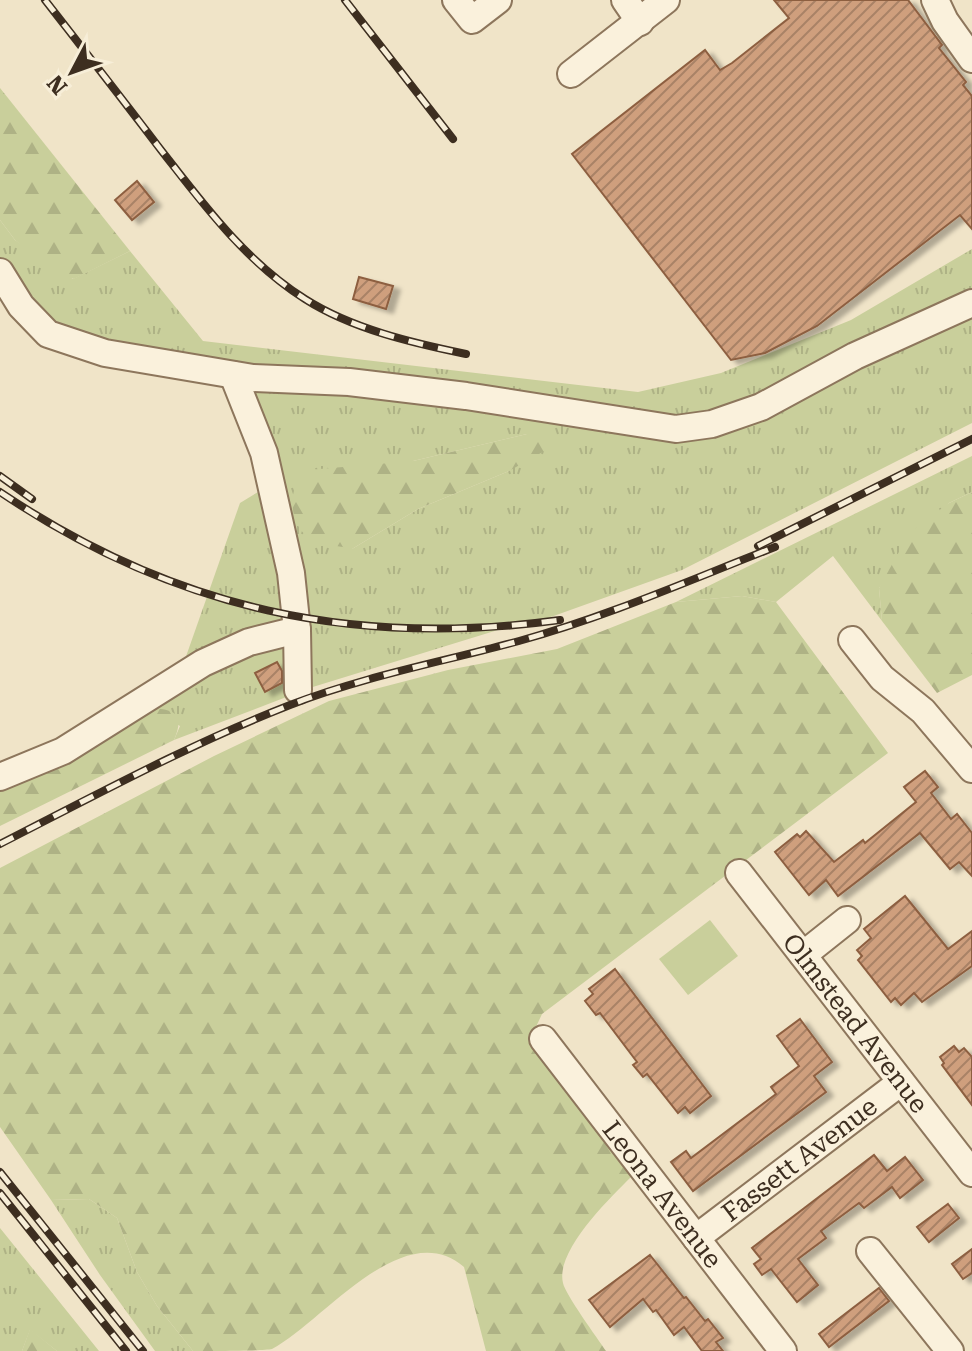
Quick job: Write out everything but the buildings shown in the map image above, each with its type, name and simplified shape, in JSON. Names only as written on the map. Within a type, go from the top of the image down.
[{"type":"street","points":[[456,0],[472,20],[498,0]]},
{"type":"street","points":[[625,0],[640,22]]},
{"type":"street","points":[[571,74],[666,0]]},
{"type":"street","points":[[935,0],[945,21],[972,59]]},
{"type":"street","points":[[0,272],[21,306],[48,334],[105,353],[253,378],[349,382],[676,429],[712,424],[761,407],[855,356],[972,303]]},
{"type":"street","points":[[233,375],[264,453],[291,573],[297,630],[298,690]]},
{"type":"street","points":[[0,777],[63,751],[203,663],[249,642],[297,630]]},
{"type":"street","points":[[852,640],[882,678],[923,711],[972,769]]},
{"type":"street","name":"Olmstead Avenue","points":[[739,873],[970,1167]]},
{"type":"street","points":[[803,955],[847,920]]},
{"type":"street","name":"Leona Avenue","points":[[543,1039],[783,1351]]},
{"type":"street","name":"Fassett Avenue","points":[[696,1238],[901,1082]]},
{"type":"street","points":[[870,1251],[950,1351]]},
{"type":"green space","points":[[0,88],[130,251],[74,279],[56,274],[15,240],[0,220]]},
{"type":"green space","points":[[0,220],[15,240],[73,279],[130,251],[203,341],[638,392],[721,373],[851,320],[972,249],[972,423],[682,570],[548,618],[514,625],[303,690],[244,391],[51,327],[26,303],[0,258]],"holes":[[[527,434],[509,471],[418,509],[352,549],[413,461]]]},
{"type":"green space","points":[[552,433],[555,445],[509,471],[418,509],[352,549],[305,535],[295,517],[293,496],[301,477],[308,470],[413,461],[527,434]]},
{"type":"green space","points":[[972,456],[972,492],[949,503],[879,588],[882,621],[833,556],[776,602],[742,596],[676,602]]},
{"type":"green space","points":[[263,489],[289,620],[183,665],[240,503]]},
{"type":"green space","points":[[972,492],[972,675],[937,693],[882,621],[879,588],[910,532],[949,503]]},
{"type":"green space","points":[[742,596],[776,602],[888,753],[542,1014],[529,1042],[631,1177],[575,1241],[563,1270],[565,1289],[606,1351],[486,1351],[464,1267],[440,1254],[415,1254],[390,1263],[364,1278],[272,1349],[193,1351],[157,1306],[137,1272],[117,1218],[89,1199],[51,1200],[0,1127],[0,868],[214,756],[329,701],[448,670],[557,649],[676,602]]},
{"type":"green space","points":[[281,645],[292,662],[289,696],[174,740],[180,726],[147,708],[228,660]]},
{"type":"green space","points":[[147,708],[164,709],[175,714],[178,723],[174,740],[0,826],[0,787]]},
{"type":"green space","points":[[710,920],[738,956],[688,995],[659,959]]},
{"type":"green space","points":[[89,1199],[117,1218],[137,1272],[157,1306],[193,1351],[155,1351],[51,1200]]},
{"type":"green space","points":[[0,1228],[99,1351],[57,1351],[30,1330],[22,1351],[0,1351]]},
{"type":"green space","points":[[30,1329],[57,1351],[22,1351]]},
{"type":"railway","points":[[45,0],[210,211],[244,250],[283,284],[323,310],[363,327],[466,354]]},
{"type":"railway","points":[[345,0],[453,139]]},
{"type":"railway","points":[[758,546],[972,439]]},
{"type":"railway","points":[[0,476],[32,499]]},
{"type":"railway","points":[[0,492],[66,532],[132,565],[199,591],[268,610],[338,623],[410,628],[484,627],[560,620]]},
{"type":"railway","points":[[0,844],[180,753],[290,705],[375,678],[584,621],[775,547]]},
{"type":"railway","points":[[0,1172],[143,1351]]},
{"type":"railway","points":[[0,1193],[126,1351]]}]
